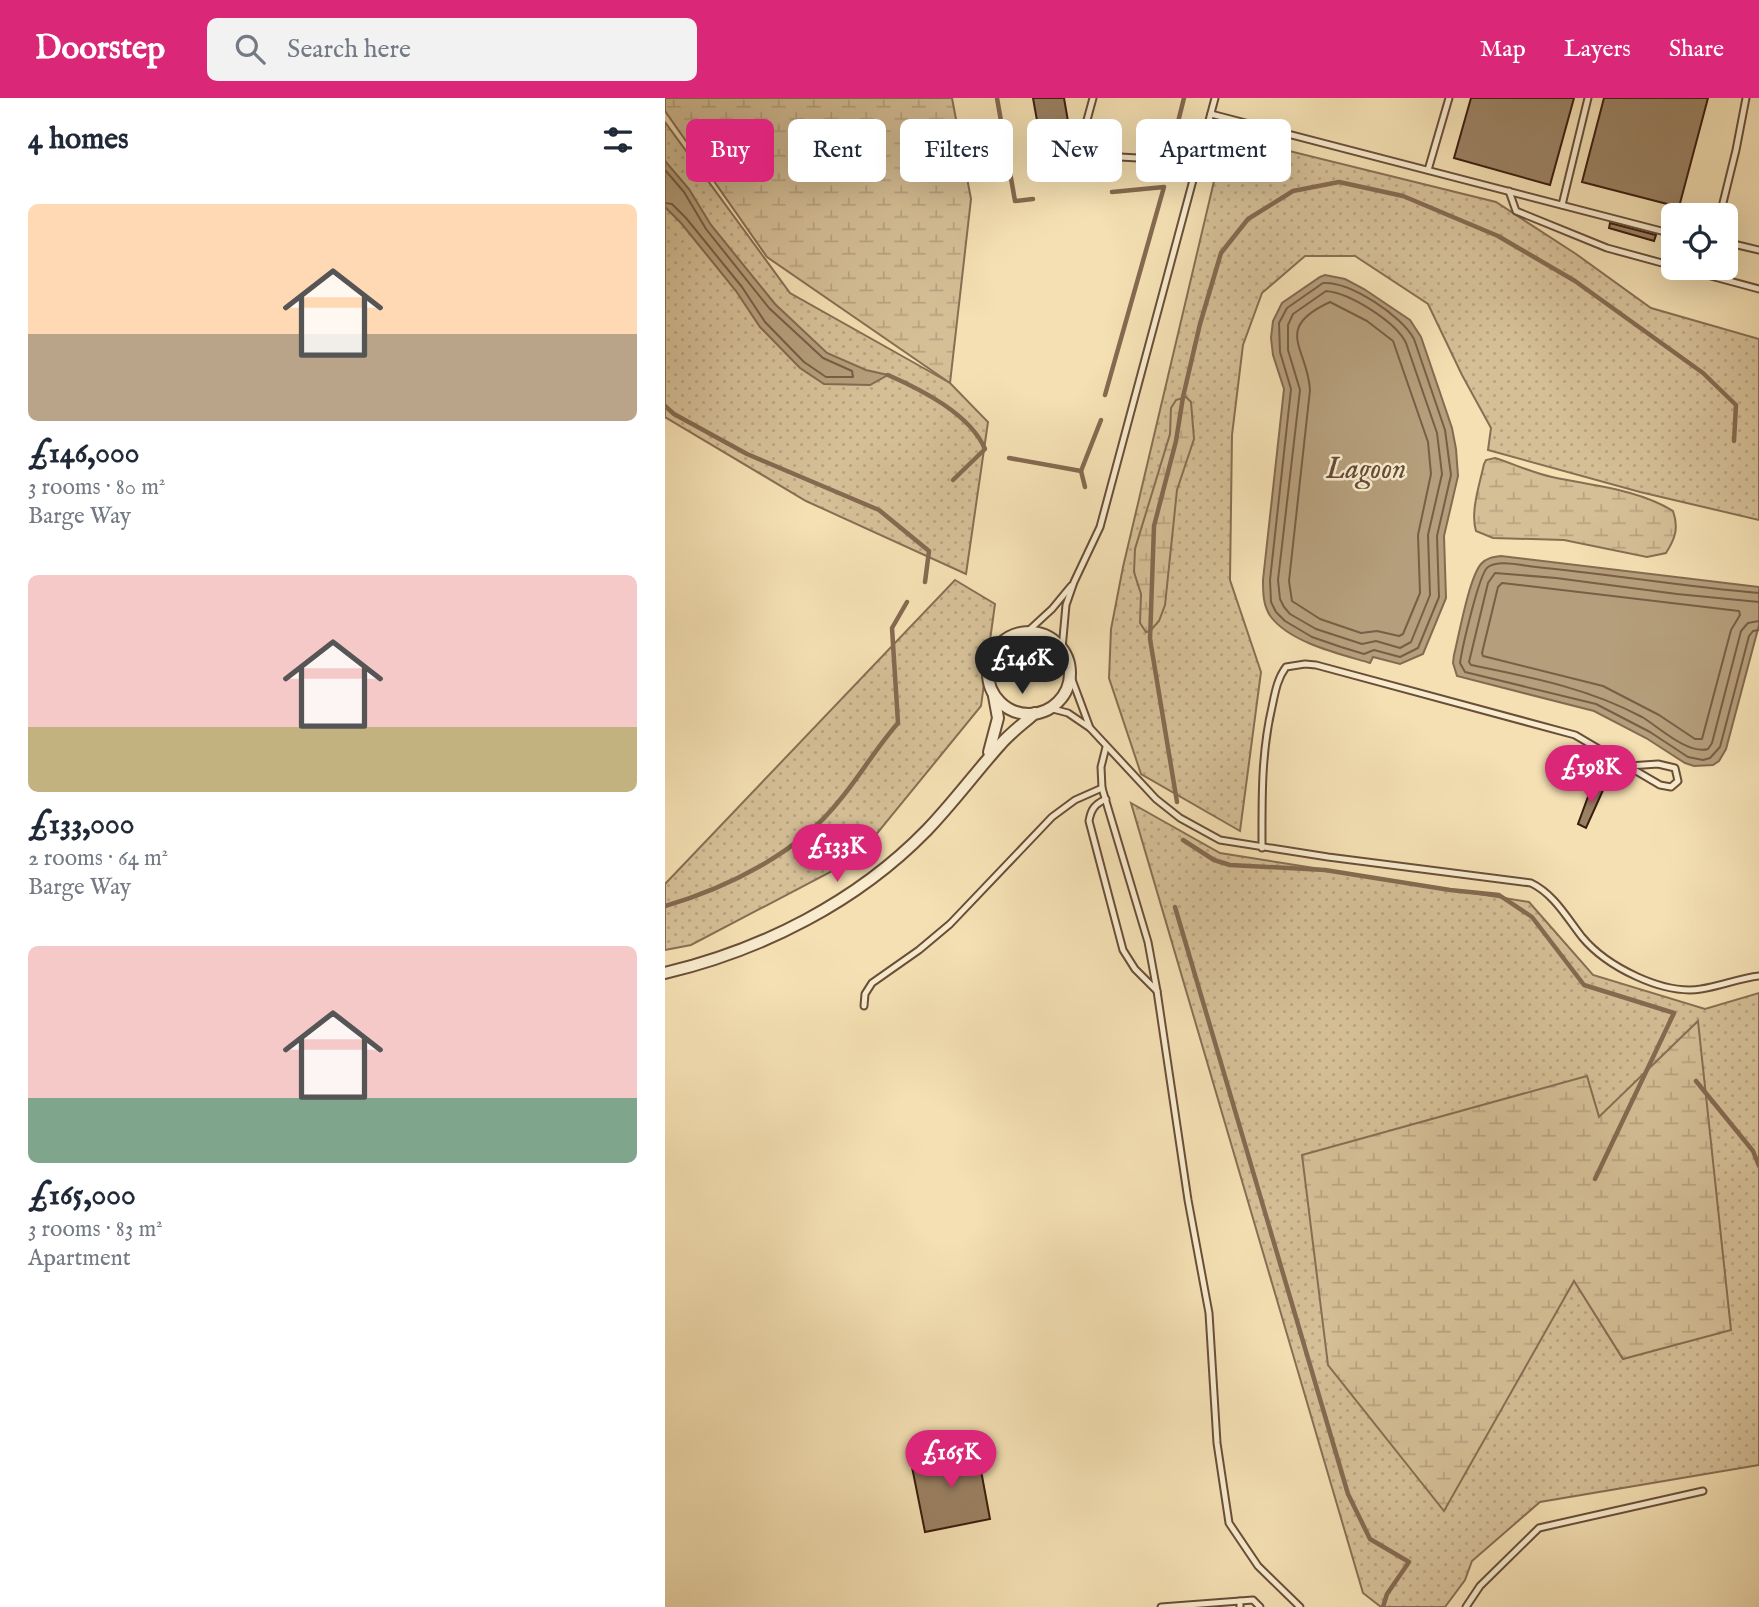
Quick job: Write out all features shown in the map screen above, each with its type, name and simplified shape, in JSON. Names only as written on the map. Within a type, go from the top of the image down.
[{"type":"street","points":[[986,761],[998,718],[989,678],[989,665],[1000,643],[1011,636],[1027,632],[1040,633],[1053,639],[1068,661],[1070,674],[1067,687],[1060,699],[1049,708],[1035,713],[1022,713],[1000,701],[992,690]]},
{"type":"street","points":[[665,973],[696,966],[741,950],[792,927],[855,891],[901,856],[926,832],[1010,734],[1035,713]]},
{"type":"lane","points":[[1093,98],[1084,131],[1088,149],[1102,156],[1136,158]]},
{"type":"lane","points":[[1210,119],[1216,98]]},
{"type":"lane","points":[[1428,170],[1450,98]]},
{"type":"lane","points":[[1562,205],[1588,98]]},
{"type":"lane","points":[[1723,203],[1746,98]]},
{"type":"lane","points":[[1211,114],[1661,231]]},
{"type":"lane","points":[[1062,649],[1066,605],[1100,527],[1193,182]]},
{"type":"lane","points":[[1509,191],[1516,212],[1607,248],[1661,262]]},
{"type":"lane","points":[[1738,245],[1759,250]]},
{"type":"lane","points":[[1726,280],[1759,289]]},
{"type":"lane","points":[[1027,632],[1074,582]]},
{"type":"lane","points":[[1262,848],[1262,778],[1267,729],[1280,676],[1286,667],[1296,664],[1316,665],[1566,732],[1585,740],[1629,766],[1663,786],[1675,786],[1678,781],[1675,768],[1668,765],[1629,766]]},
{"type":"lane","points":[[1070,674],[1090,727],[1105,747],[1148,792],[1180,818],[1220,839],[1262,848],[1531,883],[1551,897],[1587,942],[1623,968],[1657,985],[1699,990],[1759,976]]},
{"type":"lane","points":[[1049,708],[1068,713],[1090,727]]},
{"type":"lane","points":[[1105,747],[1101,767],[1102,788],[1148,943],[1188,1200],[1209,1313],[1217,1443],[1229,1523],[1258,1566],[1300,1607]]},
{"type":"lane","points":[[864,1006],[865,994],[872,983],[950,924],[1052,817],[1075,800],[1102,788]]},
{"type":"lane","points":[[1106,799],[1091,810],[1089,821],[1114,924],[1127,960],[1157,990]]},
{"type":"lane","points":[[1466,1607],[1480,1586],[1539,1528],[1703,1491]]},
{"type":"lane","points":[[1161,1607],[1240,1604],[1252,1600],[1260,1607]]},
{"type":"green space","points":[[665,98],[952,98],[956,119],[900,119],[900,182],[968,182],[971,199],[950,383],[767,257],[715,182],[774,182],[774,119],[686,119],[686,141],[665,111]]},
{"type":"green space","points":[[665,122],[686,151],[686,182],[709,182],[790,293],[950,383],[988,422],[966,574],[806,501],[665,417]]},
{"type":"green space","points":[[1291,151],[1496,202],[1576,254],[1651,308],[1759,339],[1759,520],[1640,492],[1488,450],[1491,428],[1428,304],[1355,256],[1305,256],[1262,293],[1243,345],[1232,435],[1230,580],[1261,672],[1240,831],[1141,774],[1109,678],[1111,629],[1123,567],[1214,182],[1291,182]]},
{"type":"green space","points":[[1186,397],[1191,402],[1194,439],[1177,490],[1165,605],[1159,621],[1146,632],[1140,623],[1141,594],[1134,572],[1135,549],[1170,434],[1171,408],[1176,400]]},
{"type":"green space","points":[[1495,458],[1545,475],[1614,489],[1659,504],[1673,511],[1675,517],[1676,528],[1672,543],[1666,553],[1647,557],[1564,540],[1493,538],[1476,531],[1475,506],[1484,464],[1486,460]]},
{"type":"green space","points":[[955,580],[995,604],[981,706],[857,858],[691,945],[665,950],[665,884]]},
{"type":"green space","points":[[1131,803],[1220,853],[1529,902],[1593,975],[1705,1009],[1759,993],[1759,1465],[1540,1502],[1472,1561],[1465,1580],[1445,1607],[1381,1607],[1363,1593]],"holes":[[[1586,1076],[1599,1117],[1623,1359],[1575,1281]]]},
{"type":"green space","points":[[1698,1021],[1731,1330],[1623,1359],[1574,1281],[1444,1511],[1328,1365],[1302,1155],[1587,1076],[1599,1117]]},
{"type":"water","points":[[665,161],[689,189],[711,225],[775,304],[827,353],[866,370],[888,375],[870,385],[824,384],[800,368],[760,327],[736,291],[665,207]]},
{"type":"water","name":"Lagoon","points":[[1325,275],[1345,279],[1364,289],[1410,320],[1421,337],[1452,428],[1458,476],[1444,536],[1446,598],[1423,654],[1400,664],[1373,657],[1370,663],[1303,641],[1271,617],[1264,599],[1263,580],[1284,389],[1273,355],[1273,321],[1282,303]]},
{"type":"water","points":[[1501,556],[1759,587],[1759,625],[1726,749],[1719,761],[1713,765],[1694,766],[1594,711],[1457,676],[1453,663],[1454,655],[1472,581],[1483,562]]},
{"type":"building","points":[[1033,98],[1064,98],[1068,119],[1037,119]]},
{"type":"building","points":[[1471,98],[1574,98],[1550,185],[1454,158]]},
{"type":"building","points":[[1604,98],[1708,98],[1680,203],[1663,203],[1582,182]]},
{"type":"building","points":[[1610,223],[1656,235],[1654,241],[1609,228]]},
{"type":"building","points":[[1593,783],[1604,788],[1586,828],[1578,824]]},
{"type":"building","points":[[977,1449],[990,1519],[925,1532],[911,1462]]},
{"type":"waterway","points":[[997,98],[1015,201],[1033,199]]},
{"type":"waterway","points":[[1179,119],[1184,98]]},
{"type":"waterway","points":[[1177,802],[1150,639],[1154,526],[1176,441],[1200,324],[1221,253],[1248,219],[1293,191],[1339,182],[1403,196],[1498,236],[1575,281],[1703,373],[1736,405],[1734,441]]},
{"type":"waterway","points":[[1105,395],[1164,187],[1112,192]]},
{"type":"waterway","points":[[888,375],[944,405],[957,414],[978,436],[985,449],[953,480]]},
{"type":"waterway","points":[[665,406],[674,414],[747,454],[879,510],[929,551],[925,582]]},
{"type":"waterway","points":[[1009,458],[1081,471],[1101,420]]},
{"type":"waterway","points":[[1081,471],[1085,487]]},
{"type":"waterway","points":[[665,906],[713,889],[760,866],[803,837],[847,791],[898,723],[892,628],[907,602]]},
{"type":"waterway","points":[[1183,840],[1214,860],[1230,865],[1325,870],[1499,895],[1532,917],[1584,985],[1674,1013],[1595,1179]]},
{"type":"waterway","points":[[1175,907],[1348,1494],[1370,1539],[1409,1562],[1387,1594],[1383,1607]]},
{"type":"waterway","points":[[1696,1081],[1753,1151],[1759,1166]]}]
